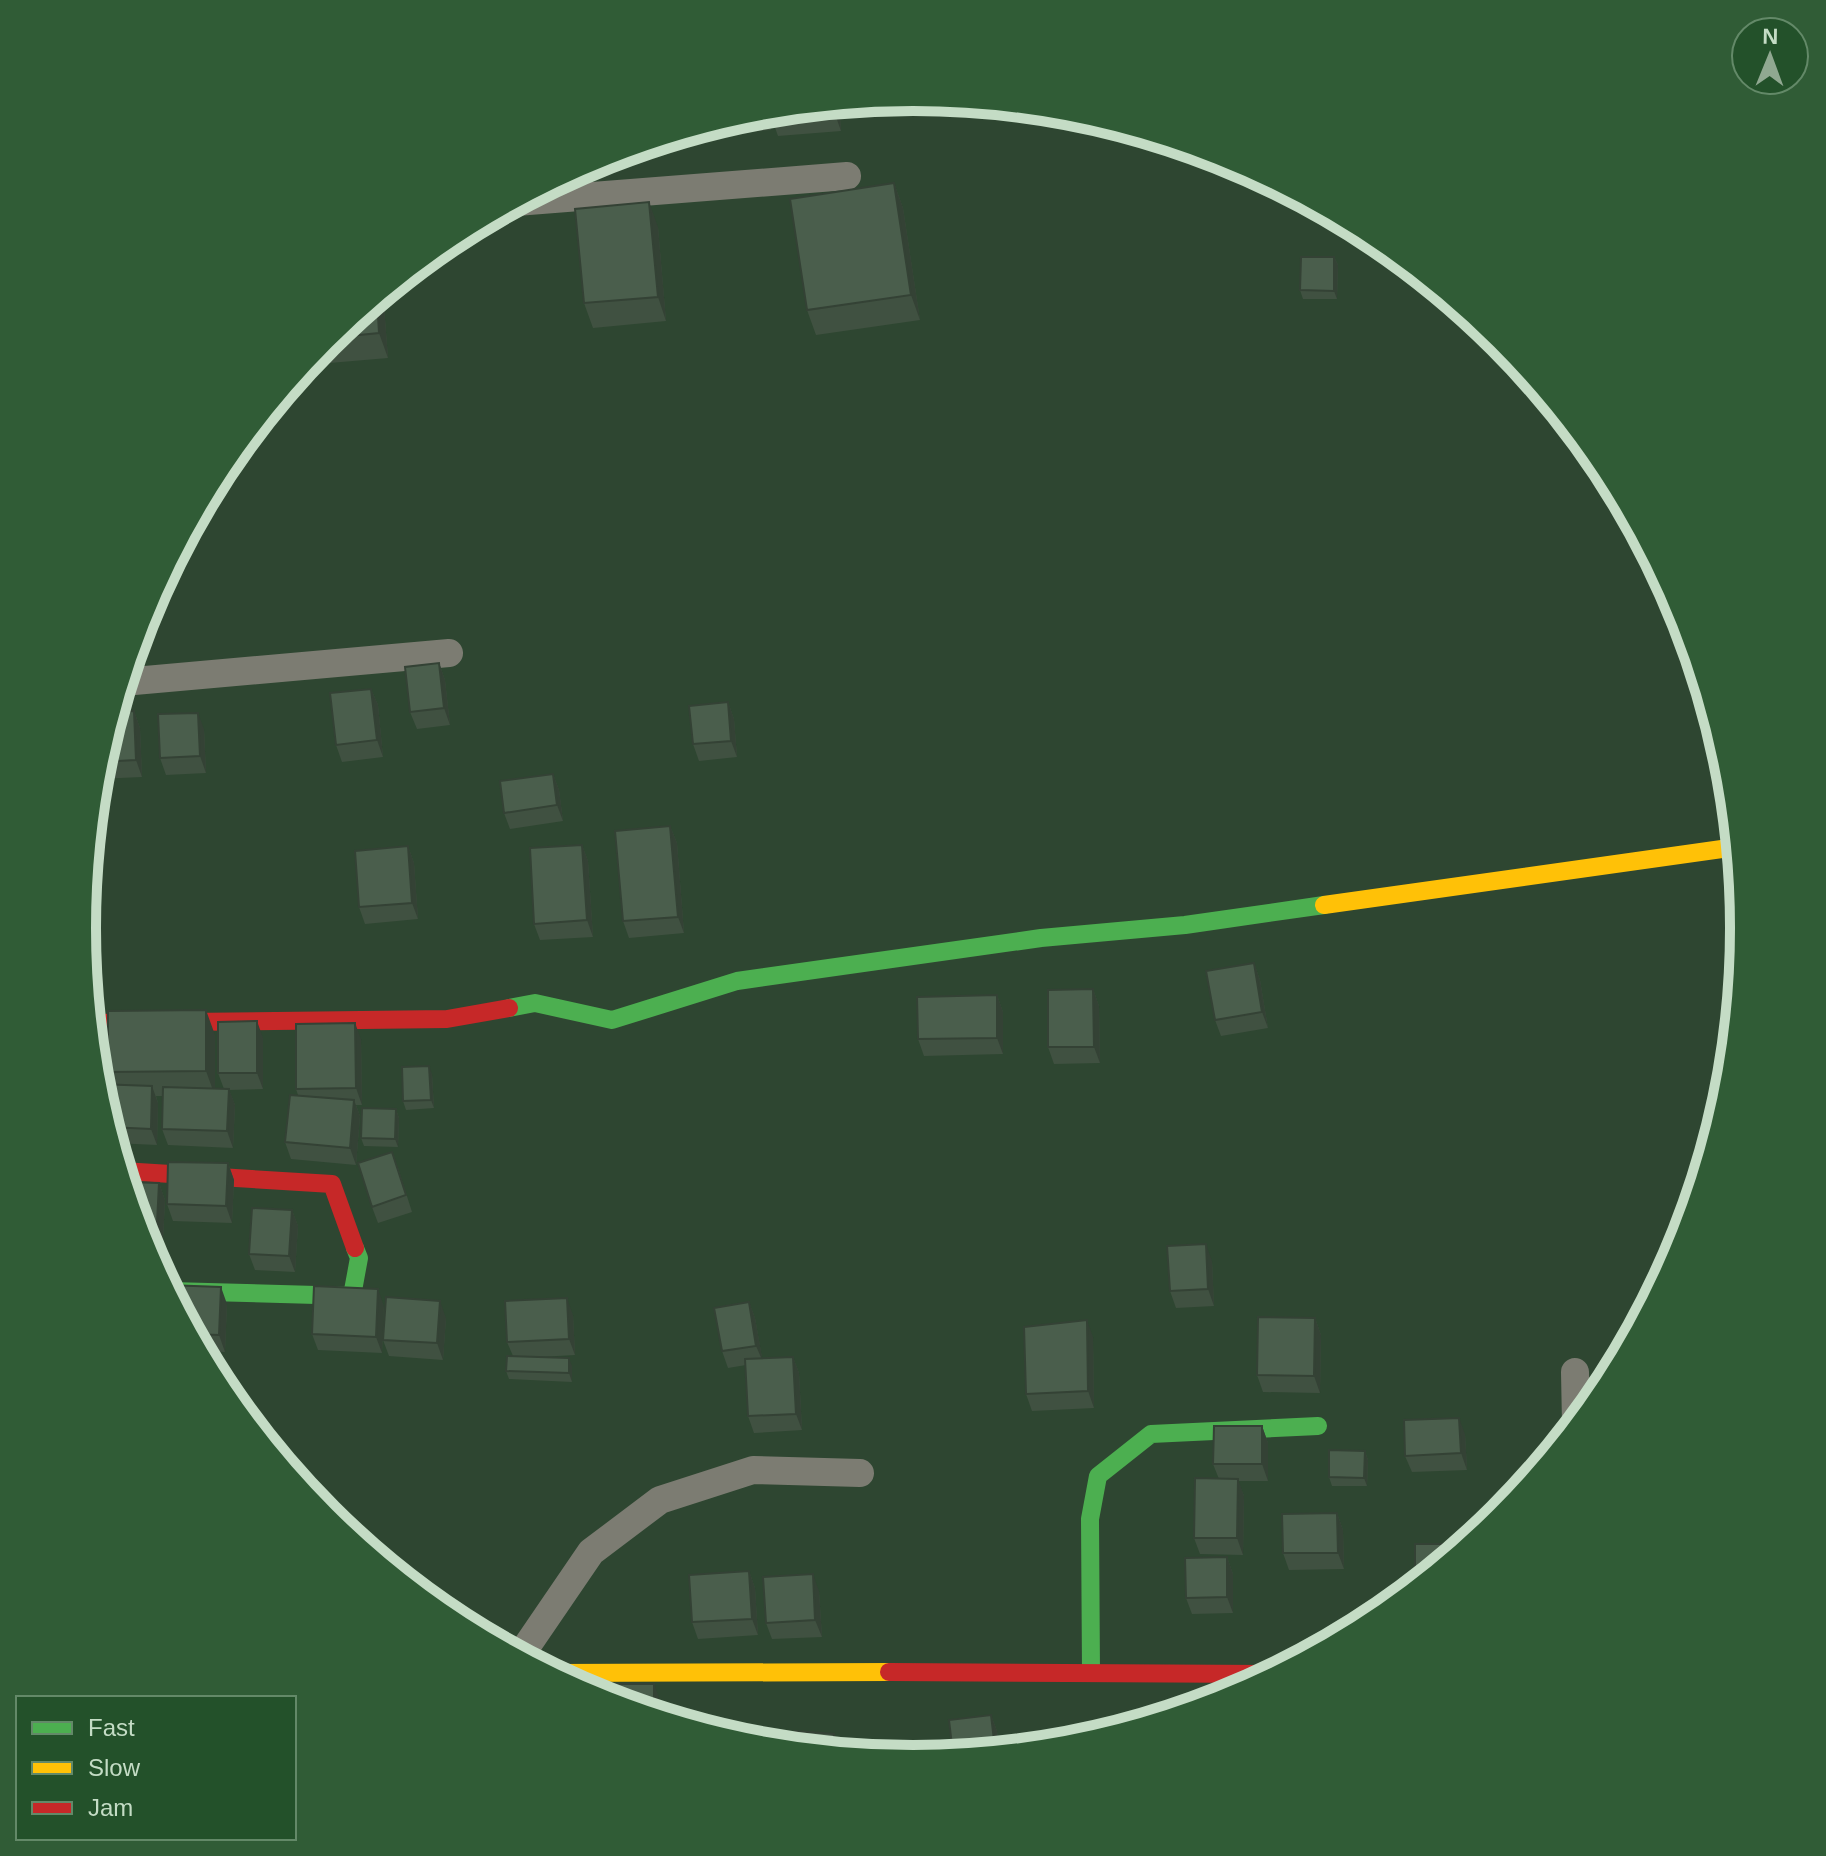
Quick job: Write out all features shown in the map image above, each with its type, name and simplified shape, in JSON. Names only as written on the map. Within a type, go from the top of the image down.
[{"type":"street","points":[[543,200],[847,176]]},
{"type":"street","points":[[134,681],[449,653]]},
{"type":"street","points":[[102,1023],[447,1019],[535,1003],[612,1020],[737,981],[1041,938],[1185,925],[1726,848]]},
{"type":"street","points":[[133,1172],[332,1184],[359,1258],[352,1296],[181,1291]]},
{"type":"street","points":[[1575,1372],[1576,1405]]},
{"type":"street","points":[[1091,1672],[1090,1519],[1098,1476],[1151,1434],[1318,1426]]},
{"type":"street","points":[[526,1647],[591,1552],[660,1500],[753,1470],[860,1473]]},
{"type":"street","points":[[578,1673],[1246,1674]]},
{"type":"building","points":[[894,183],[911,295],[807,310],[790,199]]},
{"type":"building","points":[[649,202],[658,297],[584,303],[575,209]]},
{"type":"building","points":[[1301,257],[1334,257],[1334,291],[1300,290]]},
{"type":"building","points":[[378,311],[379,333],[350,336]]},
{"type":"building","points":[[439,663],[444,708],[410,712],[405,667]]},
{"type":"building","points":[[371,689],[377,740],[336,745],[330,693]]},
{"type":"building","points":[[728,702],[731,741],[693,744],[689,706]]},
{"type":"building","points":[[126,711],[134,711],[136,760],[114,761],[124,717]]},
{"type":"building","points":[[198,713],[200,756],[160,758],[158,714]]},
{"type":"building","points":[[553,774],[557,805],[504,813],[500,781]]},
{"type":"building","points":[[670,826],[678,917],[623,921],[615,831]]},
{"type":"building","points":[[582,845],[587,920],[534,924],[530,848]]},
{"type":"building","points":[[408,846],[412,903],[359,907],[355,851]]},
{"type":"building","points":[[1254,963],[1262,1012],[1215,1020],[1206,971]]},
{"type":"building","points":[[1093,989],[1094,1047],[1048,1047],[1048,990]]},
{"type":"building","points":[[997,995],[997,1038],[918,1039],[917,997]]},
{"type":"building","points":[[206,1010],[206,1071],[109,1072],[108,1011]]},
{"type":"building","points":[[257,1021],[257,1073],[218,1073],[218,1022]]},
{"type":"building","points":[[355,1023],[356,1088],[296,1089],[296,1024]]},
{"type":"building","points":[[429,1066],[431,1100],[403,1101],[402,1067]]},
{"type":"building","points":[[112,1085],[152,1086],[151,1129],[121,1128]]},
{"type":"building","points":[[163,1087],[229,1089],[227,1131],[162,1129]]},
{"type":"building","points":[[290,1095],[354,1100],[350,1148],[285,1142]]},
{"type":"building","points":[[362,1108],[396,1109],[395,1139],[361,1138]]},
{"type":"building","points":[[392,1152],[406,1195],[372,1207],[358,1163]]},
{"type":"building","points":[[168,1162],[228,1163],[226,1206],[167,1204]]},
{"type":"building","points":[[136,1182],[159,1183],[156,1237]]},
{"type":"building","points":[[252,1208],[292,1210],[289,1256],[249,1254]]},
{"type":"building","points":[[1206,1244],[1208,1289],[1170,1291],[1167,1246]]},
{"type":"building","points":[[178,1285],[221,1287],[219,1335],[204,1334]]},
{"type":"building","points":[[314,1286],[378,1289],[376,1337],[312,1334]]},
{"type":"building","points":[[386,1297],[440,1301],[437,1343],[383,1340]]},
{"type":"building","points":[[567,1298],[569,1339],[507,1342],[505,1301]]},
{"type":"building","points":[[749,1302],[756,1346],[722,1351],[714,1308]]},
{"type":"building","points":[[1258,1317],[1315,1318],[1314,1376],[1257,1375]]},
{"type":"building","points":[[1087,1320],[1088,1391],[1026,1394],[1024,1327]]},
{"type":"building","points":[[507,1356],[569,1358],[569,1373],[506,1371]]},
{"type":"building","points":[[793,1357],[796,1414],[748,1416],[745,1359]]},
{"type":"building","points":[[1459,1418],[1461,1453],[1405,1456],[1404,1420]]},
{"type":"building","points":[[1214,1426],[1262,1426],[1262,1464],[1213,1464]]},
{"type":"building","points":[[1329,1450],[1365,1451],[1364,1478],[1329,1477]]},
{"type":"building","points":[[1195,1478],[1238,1479],[1237,1538],[1194,1538]]},
{"type":"building","points":[[1337,1513],[1338,1553],[1283,1553],[1282,1514]]},
{"type":"building","points":[[1415,1544],[1449,1544],[1449,1544],[1415,1572]]},
{"type":"building","points":[[1227,1557],[1227,1597],[1186,1598],[1185,1558]]},
{"type":"building","points":[[749,1571],[752,1619],[692,1622],[689,1575]]},
{"type":"building","points":[[813,1574],[815,1620],[766,1623],[763,1577]]},
{"type":"building","points":[[603,1684],[654,1684],[654,1703],[650,1702]]},
{"type":"building","points":[[991,1715],[994,1740],[952,1744],[949,1720]]},
{"type":"building","points":[[795,1731],[834,1734],[834,1741],[795,1736]]},
{"type":"traffic: fast","points":[[509,1008],[535,1003],[612,1020],[737,981],[1041,938],[1185,925],[1324,905]]},
{"type":"traffic: fast","points":[[181,1291],[352,1296],[359,1258],[355,1248]]},
{"type":"traffic: fast","points":[[1091,1672],[1090,1519],[1098,1476],[1151,1434],[1318,1426]]},
{"type":"traffic: slow","points":[[1324,905],[1726,848]]},
{"type":"traffic: slow","points":[[578,1673],[889,1672]]},
{"type":"traffic: jam","points":[[102,1023],[447,1019],[509,1008]]},
{"type":"traffic: jam","points":[[133,1172],[332,1184],[355,1248]]},
{"type":"traffic: jam","points":[[889,1672],[1246,1674]]}]
